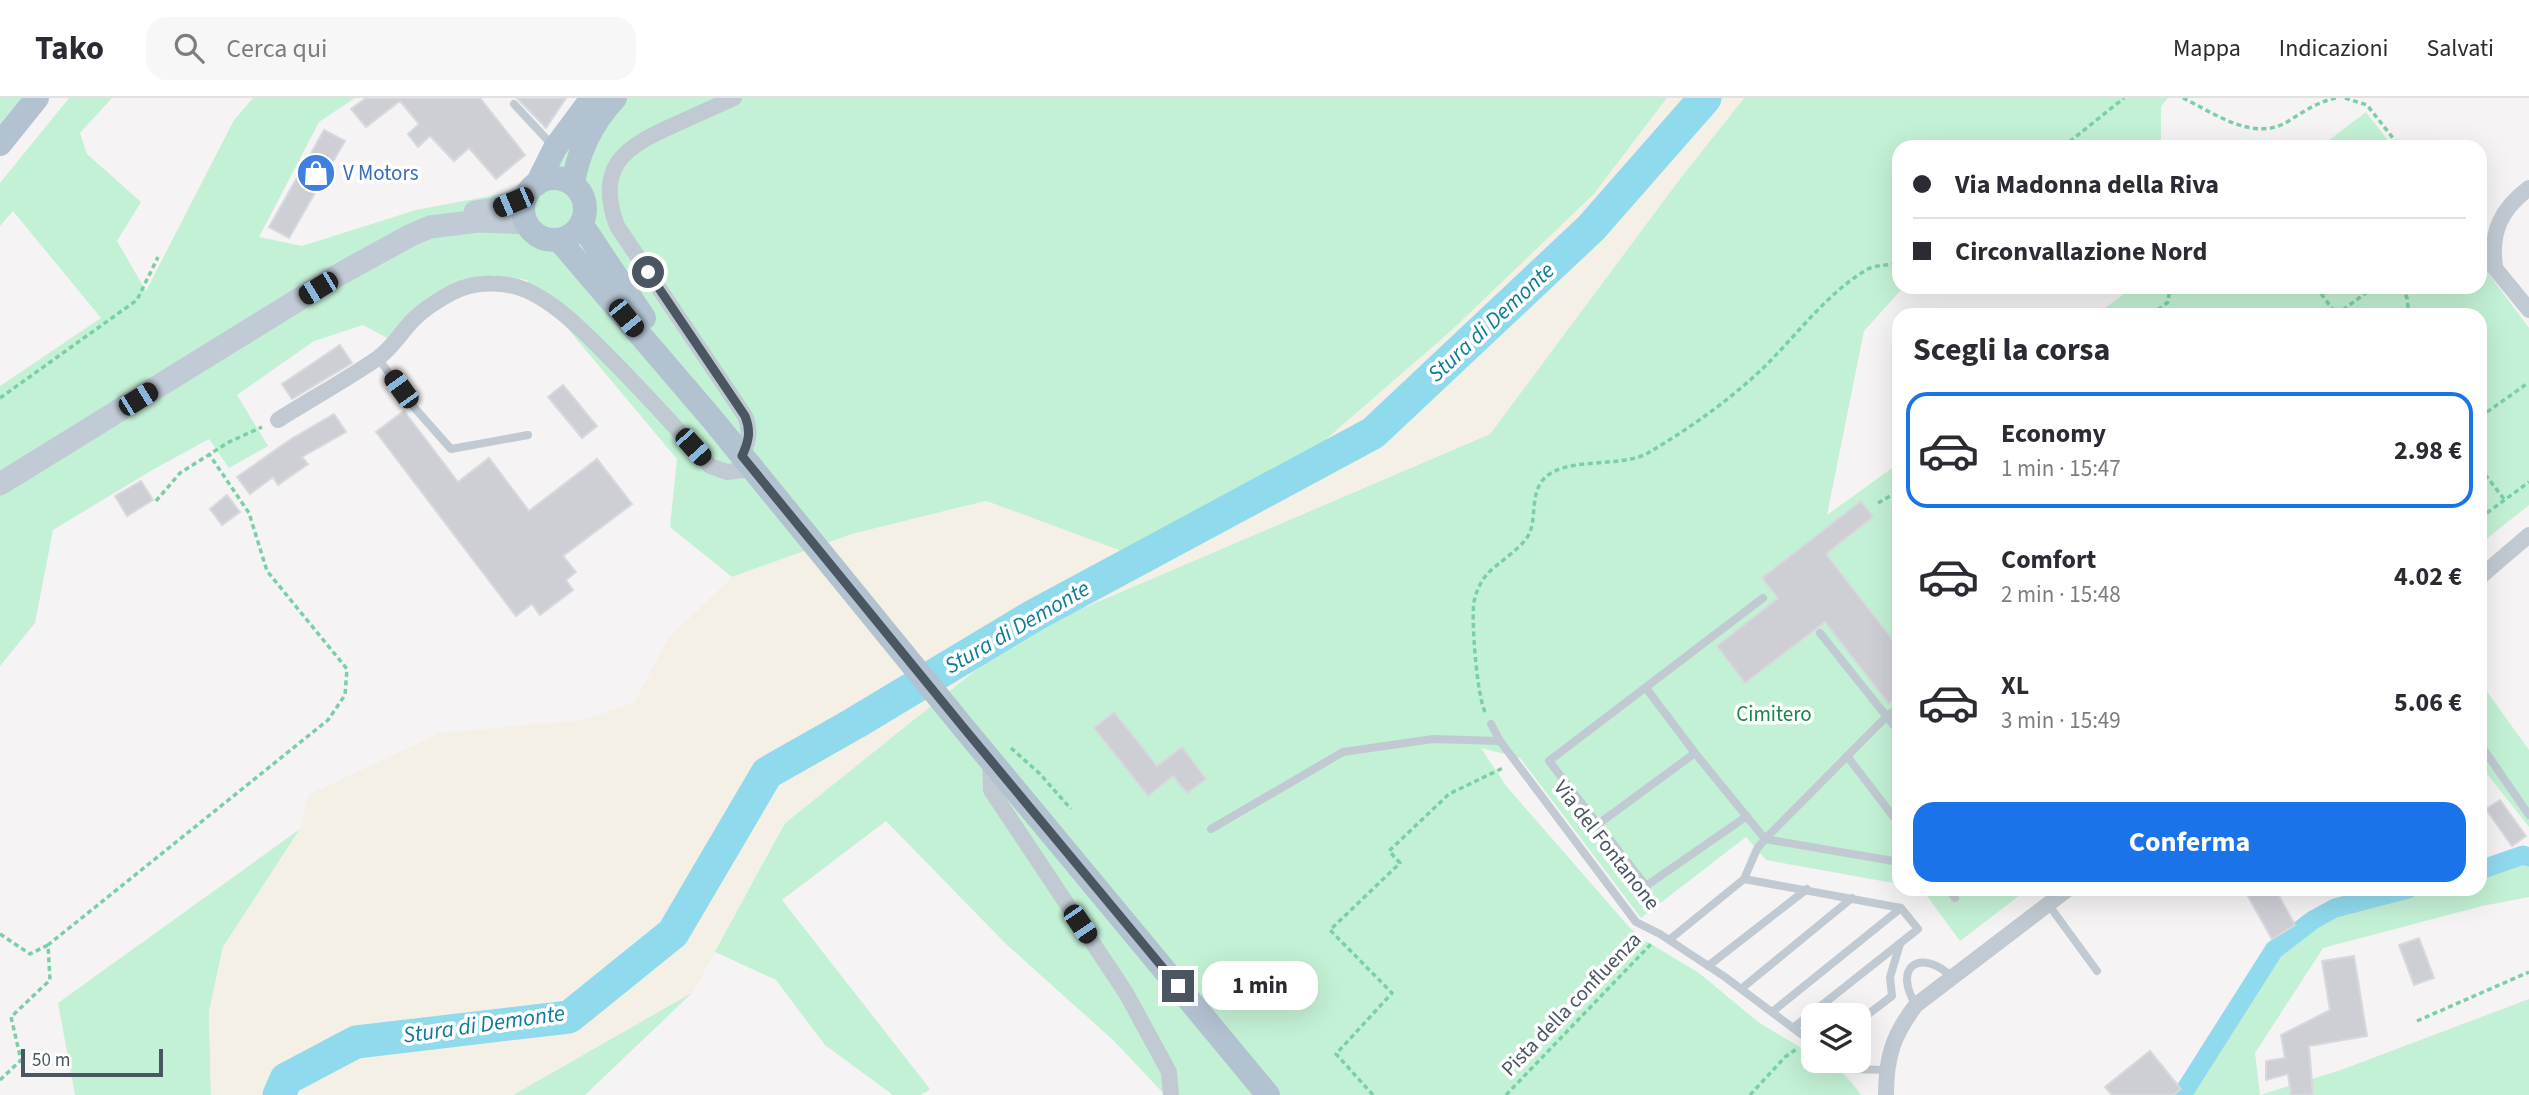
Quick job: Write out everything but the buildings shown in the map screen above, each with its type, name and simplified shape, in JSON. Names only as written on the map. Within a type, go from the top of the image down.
[{"type":"main road","points":[[0,144],[37,98]]},
{"type":"main road","points":[[592,98],[555,148],[523,205],[526,223],[540,237],[559,240],[568,238],[582,225],[586,207],[574,180],[582,146],[594,122],[614,98]]},
{"type":"main road","points":[[0,484],[387,247],[430,227],[438,220],[500,208],[555,178],[574,180]]},
{"type":"main road","points":[[430,227],[478,221],[526,223]]},
{"type":"main road","points":[[582,225],[713,420]]},
{"type":"main road","points":[[559,240],[713,420],[1268,1095]]},
{"type":"street","points":[[278,420],[378,358],[397,342],[413,320],[433,304],[456,290],[478,284],[499,284],[523,289],[544,299],[576,325],[641,388],[710,466],[727,472],[747,463],[750,428],[745,416],[617,226],[610,207],[609,186],[615,167],[627,150],[644,138],[734,98]]},
{"type":"street","points":[[555,148],[568,161],[574,180]]},
{"type":"street","points":[[2495,267],[2493,239],[2496,228],[2505,211],[2529,188]]},
{"type":"street","points":[[2487,258],[2529,310]]},
{"type":"street","points":[[2487,571],[2529,535]]},
{"type":"street","points":[[990,760],[991,790],[1125,992],[1169,1072],[1171,1095]]},
{"type":"street","points":[[1886,1095],[1886,1070],[1892,1044],[1902,1023],[1916,1005],[2059,896]]},
{"type":"lane","points":[[514,104],[555,148]]},
{"type":"lane","points":[[378,358],[412,405],[451,449],[528,435]]},
{"type":"lane","points":[[1747,816],[1646,886],[1549,761],[1763,598]]},
{"type":"lane","points":[[1820,632],[1892,723]]},
{"type":"lane","points":[[1646,688],[1765,839],[1892,861]]},
{"type":"lane","points":[[1669,940],[1744,879],[1757,849],[1765,839],[1892,712]]},
{"type":"lane","name":"Via del Fontanone","points":[[1491,724],[1500,741],[1636,922],[1708,965],[1801,1034]]},
{"type":"lane","points":[[1211,829],[1343,752],[1433,739],[1500,741]]},
{"type":"lane","points":[[1597,825],[1695,753]]},
{"type":"lane","points":[[2487,754],[2529,815]]},
{"type":"lane","points":[[1847,756],[1892,815]]},
{"type":"lane","points":[[1744,879],[1901,908],[1918,929],[1793,1028]]},
{"type":"lane","points":[[1708,965],[1807,889]]},
{"type":"lane","points":[[1741,989],[1852,898]]},
{"type":"lane","points":[[2048,904],[2097,971]]},
{"type":"lane","points":[[1772,1012],[1901,908]]},
{"type":"lane","points":[[1871,1013],[1892,996],[1890,977],[1900,944]]},
{"type":"lane","points":[[1916,1005],[1906,982],[1909,970],[1917,962],[1924,961],[1941,966],[1952,977]]},
{"type":"lane","points":[[1871,1070],[1886,1070]]},
{"type":"path","points":[[2072,140],[2124,98]]},
{"type":"path","points":[[2183,98],[2236,124],[2255,129],[2272,129],[2306,108],[2336,98]]},
{"type":"path","points":[[2345,98],[2367,105],[2394,140]]},
{"type":"path","points":[[0,398],[136,300],[158,257]]},
{"type":"path","points":[[1491,724],[1479,695],[1474,602],[1479,587],[1488,574],[1530,533],[1537,492],[1543,479],[1572,466],[1618,463],[1644,455],[1678,435],[1758,373],[1839,291],[1870,268],[1892,263]]},
{"type":"path","points":[[2346,308],[2364,294]]},
{"type":"path","points":[[2487,412],[2528,383]]},
{"type":"path","points":[[156,501],[180,473],[229,442],[278,420]]},
{"type":"path","points":[[0,934],[30,954],[48,945],[328,720],[345,695],[347,669],[267,571],[249,513],[209,454]]},
{"type":"path","points":[[2487,477],[2505,500]]},
{"type":"path","points":[[2487,513],[2529,482]]},
{"type":"path","points":[[1878,503],[1892,495]]},
{"type":"path","points":[[1373,1095],[1336,1054],[1392,993],[1330,930],[1400,863],[1389,851],[1449,794],[1516,762]]},
{"type":"path","points":[[1039,773],[1071,809]]},
{"type":"path","name":"Pista della confluenza","points":[[1506,1095],[1660,934]]},
{"type":"path","points":[[0,1080],[21,1060],[11,1017],[50,980],[48,945]]},
{"type":"path","points":[[2417,1021],[2529,972]]},
{"type":"path","points":[[1750,1095],[1785,1057],[1801,1048]]},
{"type":"green space","points":[[0,98],[22,98],[0,126]]},
{"type":"green space","points":[[69,98],[112,98],[80,133],[87,154],[141,202],[117,241],[146,291],[234,120],[253,98],[355,98],[319,122],[259,237],[302,246],[416,210],[506,193],[533,175],[578,98],[1667,98],[1594,194],[1451,331],[1322,443],[1124,552],[986,501],[852,534],[732,577],[670,527],[677,459],[527,280],[492,275],[448,288],[389,339],[363,325],[314,341],[237,395],[268,446],[229,468],[209,439],[53,530],[35,623],[0,666],[0,386],[101,318],[13,211],[0,226],[0,183]]},
{"type":"green space","name":"Cimitero","points":[[1744,98],[2168,98],[2161,106],[2161,140],[1892,140],[1892,294],[1897,294],[1864,331],[1827,515],[1892,468],[1892,883],[1766,860],[1746,837],[1641,918],[1520,758],[1481,748],[1507,787],[1630,928],[1646,941],[1699,973],[1758,1022],[1801,1048],[1801,1073],[1842,1073],[1861,1095],[1165,1095],[1113,1040],[1006,944],[886,821],[782,900],[930,1089],[920,1095],[893,1095],[825,1045],[776,980],[713,951],[785,823],[1018,636],[1490,434],[1679,180]]},
{"type":"green space","points":[[2366,112],[2388,140],[2329,140]]},
{"type":"green space","points":[[2487,271],[2529,328],[2529,505],[2487,538],[2487,308],[2105,308],[2124,294],[2487,294]]},
{"type":"green space","points":[[2487,692],[2529,750],[2529,827],[2487,774]]},
{"type":"green space","points":[[300,829],[223,947],[209,1012],[211,1095],[75,1095],[58,1003]]},
{"type":"green space","points":[[2529,863],[2529,897],[2482,906],[2323,948],[2255,1053],[2260,1095],[2186,1095],[2280,949],[2335,911],[2400,896],[2487,896],[2487,875]]},
{"type":"green space","points":[[1927,896],[2019,896],[1960,941]]},
{"type":"green space","points":[[693,992],[585,1095],[513,1095]]},
{"type":"green space","points":[[2529,999],[2529,1095],[2260,1095],[2341,1070]]},
{"type":"sand","points":[[1667,98],[1744,98],[1679,180],[1490,434],[1018,636],[785,823],[693,992],[513,1095],[211,1095],[209,1012],[223,947],[300,829],[308,795],[440,733],[583,720],[635,702],[667,640],[732,577],[852,534],[986,501],[1124,552],[1322,443],[1451,331],[1594,194]]},
{"type":"waterway","name":"Stura di Demonte","points":[[279,1095],[286,1079],[356,1042],[569,1017],[673,933],[767,773],[1033,616],[1373,433],[1591,228],[1705,98]]},
{"type":"waterway","points":[[2487,868],[2523,855],[2529,857]]},
{"type":"waterway","points":[[2182,1095],[2274,950],[2313,920],[2335,908],[2381,896]]},
{"type":"place","name":"V Motors","points":[[316,173]]},
{"type":"route","points":[[648,272],[745,416],[750,428],[749,442],[742,456],[1178,986]]}]
